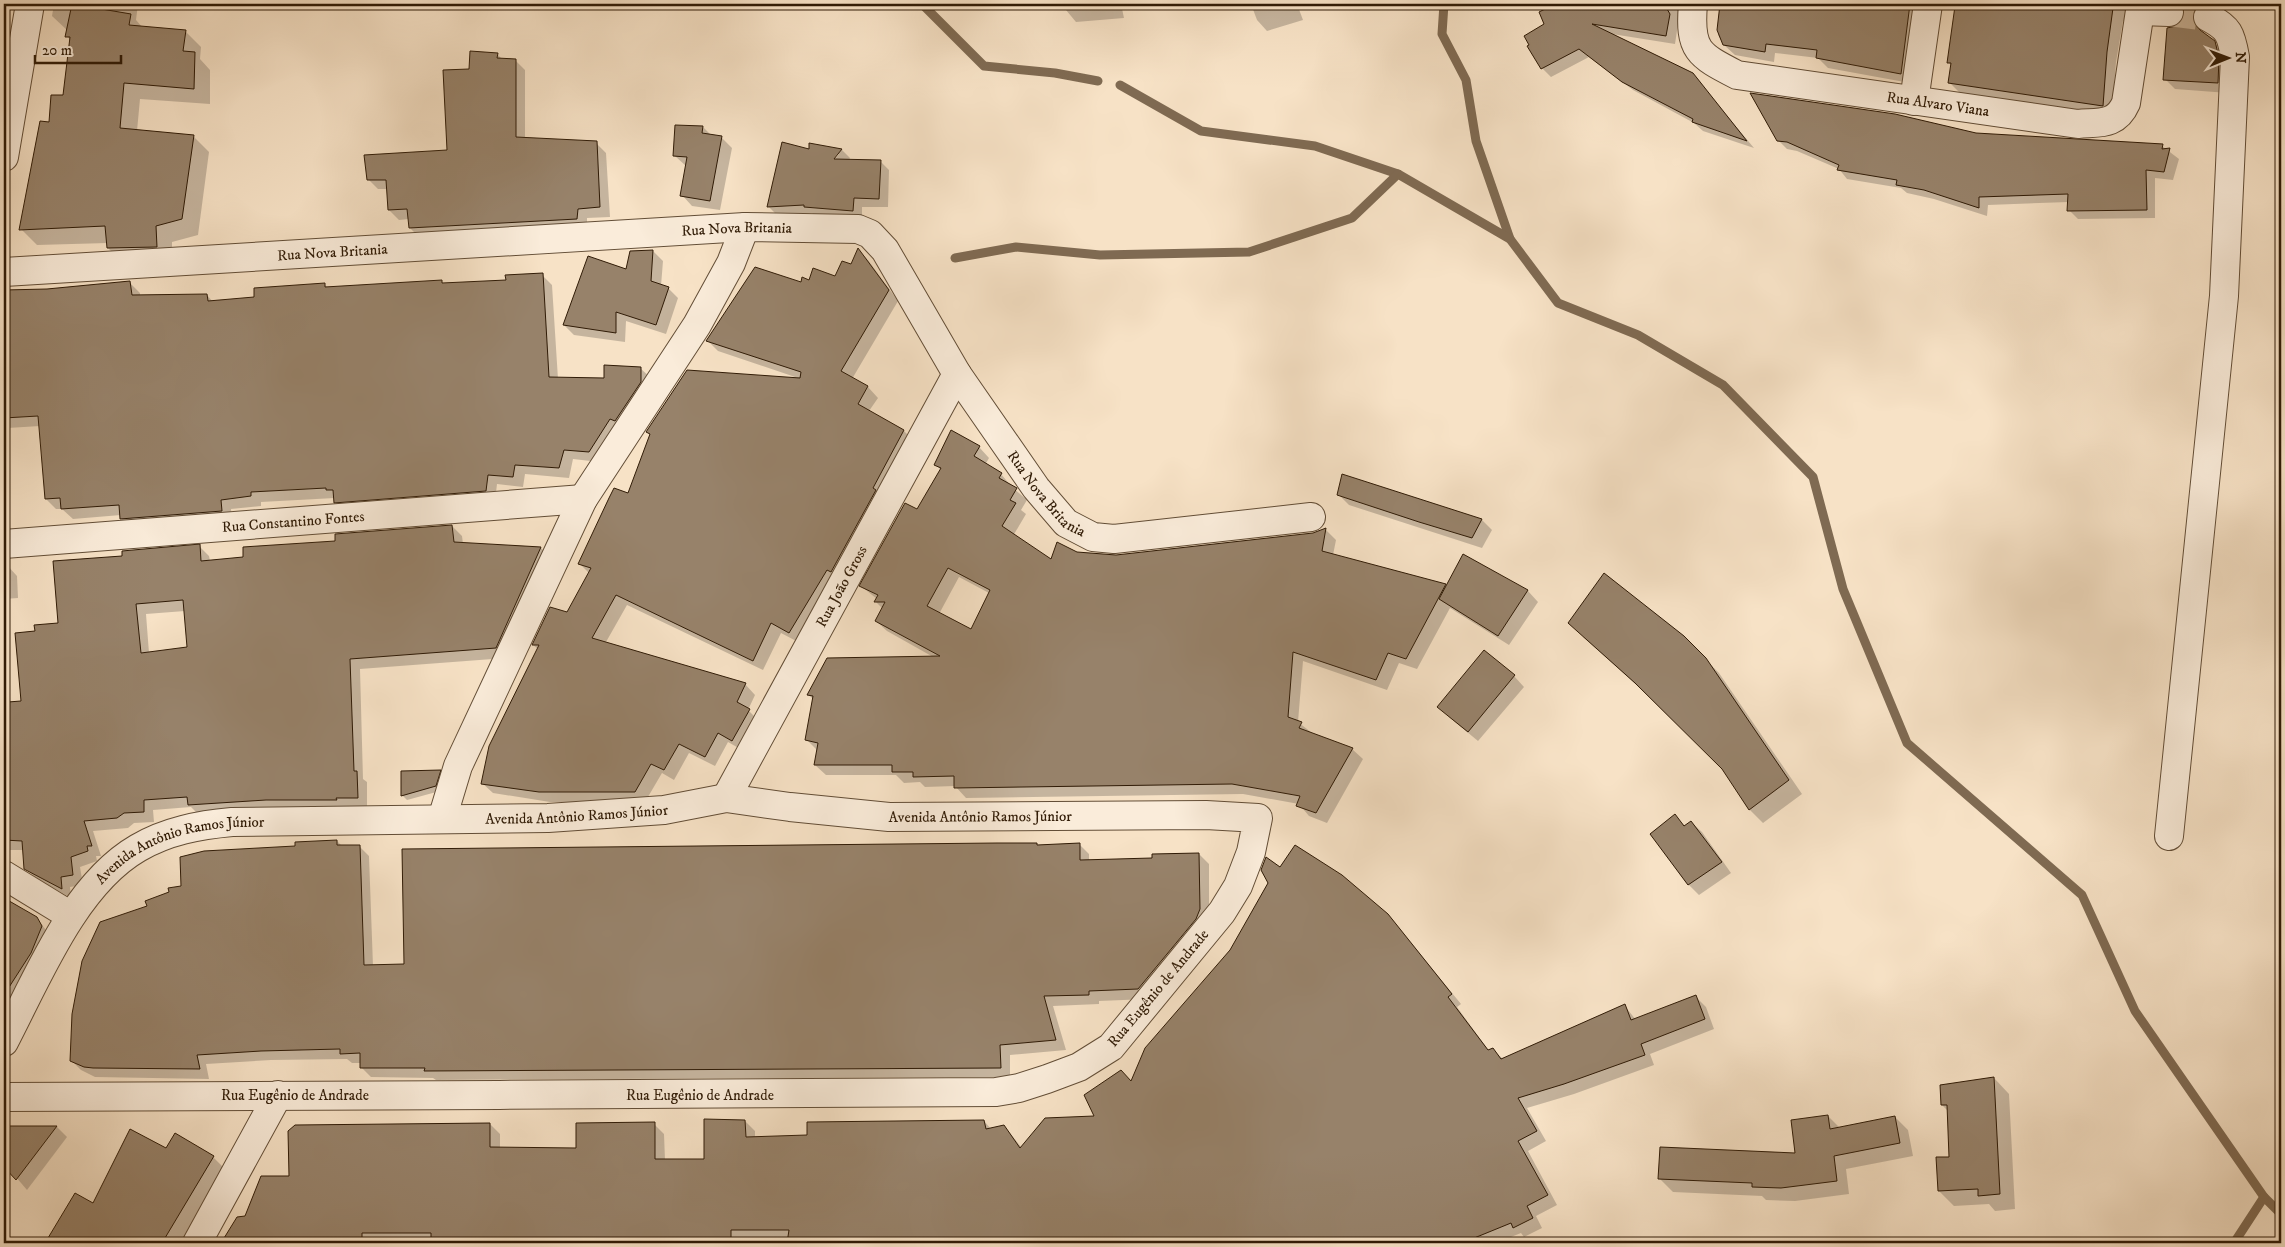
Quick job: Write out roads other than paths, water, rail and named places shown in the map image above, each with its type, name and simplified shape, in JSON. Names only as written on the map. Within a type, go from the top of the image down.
[{"type":"street","points":[[4,156],[30,4]]},
{"type":"street","name":"Rua Alvaro Viana","points":[[1693,4],[1693,40],[1696,46],[1708,60],[1737,75],[2078,124],[2108,122],[2117,118],[2126,103],[2140,7]]},
{"type":"street","points":[[1914,101],[1928,4]]},
{"type":"street","points":[[2140,7],[2169,12]]},
{"type":"street","points":[[2168,836],[2224,296],[2235,57],[2231,36],[2224,26],[2208,17]]},
{"type":"street","points":[[442,819],[458,766],[582,499],[697,325],[731,263],[745,227]]},
{"type":"street","name":"Rua Nova Britania","points":[[4,272],[745,227],[849,228],[870,234],[885,250],[958,374],[1043,496],[1066,523],[1093,537],[1114,540],[1311,517]]},
{"type":"street","name":"Rua João Gross","points":[[726,798],[958,374]]},
{"type":"street","name":"Rua Constantino Fontes","points":[[4,544],[582,499]]},
{"type":"street","name":"Avenida Antônio Ramos Júnior","points":[[4,1042],[71,916],[94,884],[117,862],[138,848],[168,834],[197,826],[232,822],[548,818],[664,810],[726,798],[790,807],[889,817],[1206,815],[1258,818]]},
{"type":"street","name":"Rua Eugênio de Andrade","points":[[4,1097],[278,1095],[668,1096],[996,1092],[1019,1088],[1079,1066],[1111,1047],[1222,912],[1238,886],[1251,852],[1258,818]]},
{"type":"street","points":[[4,875],[71,916]]},
{"type":"street","points":[[197,1243],[278,1095]]},
{"type":"waterway","points":[[922,4],[984,66],[1055,73],[1098,81]]},
{"type":"waterway","points":[[1444,4],[1442,34],[1466,80],[1476,141],[1510,239]]},
{"type":"waterway","points":[[1120,85],[1201,131],[1315,146],[1398,174]]},
{"type":"waterway","points":[[955,258],[1016,247],[1100,255],[1249,252],[1352,218],[1398,174],[1510,239],[1558,303],[1638,335],[1723,385],[1813,477],[1843,589],[1907,743],[2082,895],[2135,1011],[2264,1197],[2281,1214]]},
{"type":"waterway","points":[[2234,1243],[2264,1197]]},
{"type":"tunnel","points":[[2169,12],[2208,17]]}]
